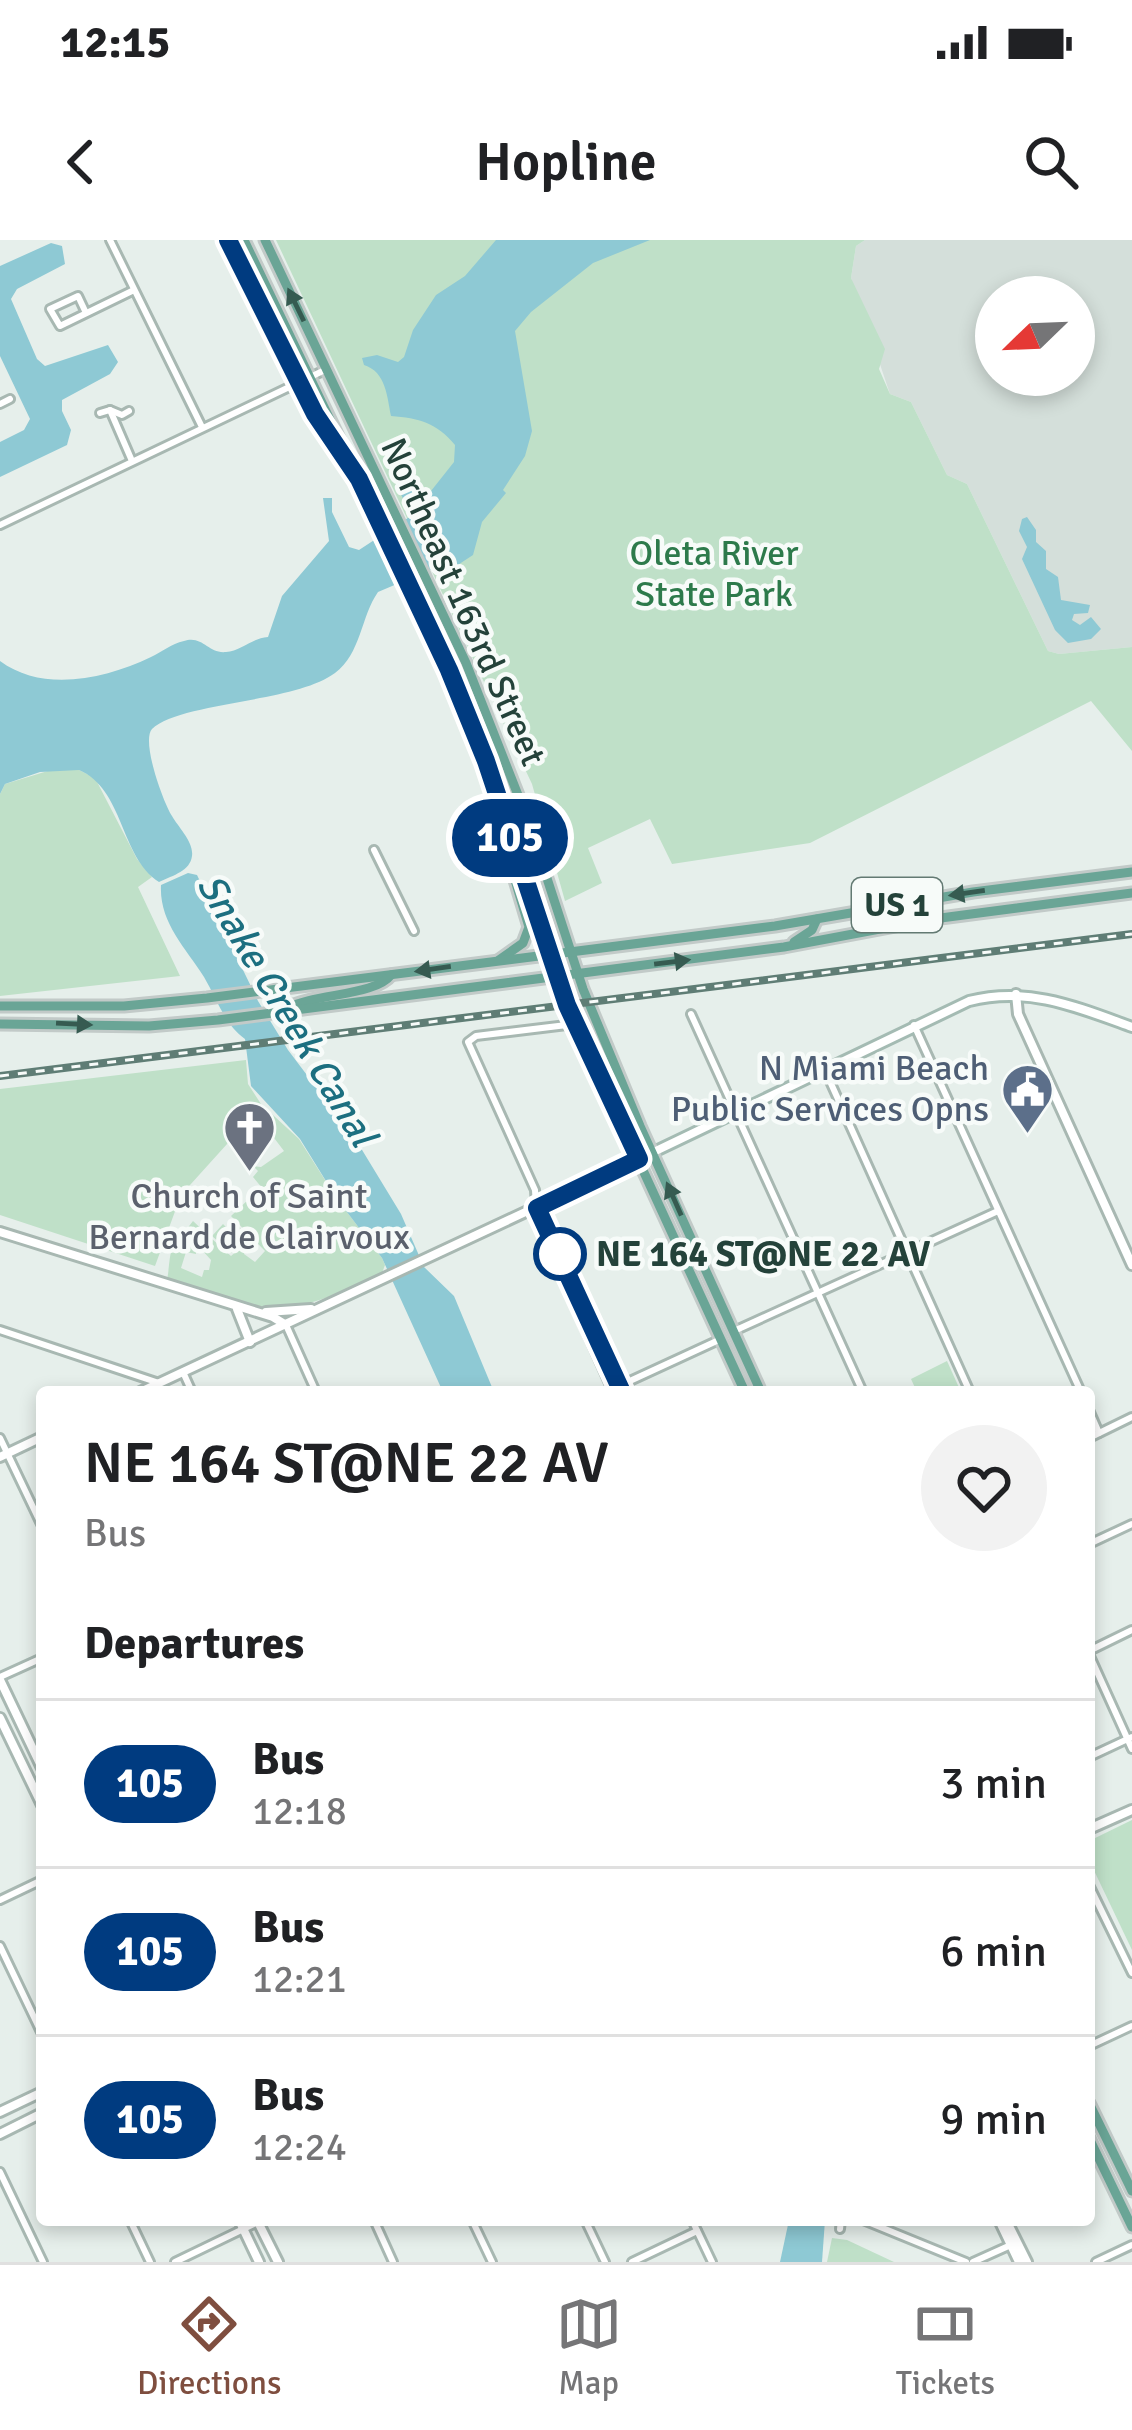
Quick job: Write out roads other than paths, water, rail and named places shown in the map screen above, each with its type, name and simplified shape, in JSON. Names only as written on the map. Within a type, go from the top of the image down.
[{"type":"main road","name":"Northeast 163rd Street","points":[[244,240],[449,670],[575,1024],[742,1386]]},
{"type":"main road","name":"Northeast 163rd Street","points":[[265,240],[466,663],[523,806],[577,974],[758,1386]]},
{"type":"main road","points":[[449,670],[466,663]]},
{"type":"main road","points":[[494,788],[491,800],[530,928],[524,943],[498,961]]},
{"type":"main road","name":"US 1","points":[[0,1006],[124,1006],[207,998],[817,920],[963,894],[1132,872]]},
{"type":"main road","name":"US 1","points":[[0,1024],[148,1026],[218,1020],[784,947],[947,917],[1132,892]]},
{"type":"main road","points":[[784,947],[812,930],[817,920]]},
{"type":"main road","points":[[275,1012],[306,998],[378,987],[391,975]]},
{"type":"main road","points":[[710,1316],[723,1329],[734,1331]]},
{"type":"main road","points":[[721,1339],[746,1358]]},
{"type":"main road","points":[[1095,2115],[1132,2192]]},
{"type":"main road","points":[[1095,2150],[1130,2222]]},
{"type":"street","points":[[110,240],[202,427]]},
{"type":"street","name":"Northeast 163rd Street","points":[[228,240],[298,382],[359,479]]},
{"type":"street","points":[[86,313],[77,296],[51,308],[58,326],[86,313],[134,290]]},
{"type":"street","points":[[0,525],[327,369]]},
{"type":"street","points":[[0,404],[10,399]]},
{"type":"street","points":[[110,410],[131,461]]},
{"type":"street","points":[[100,413],[129,411]]},
{"type":"street","points":[[374,850],[414,931]]},
{"type":"street","points":[[1083,878],[1086,898]]},
{"type":"street","points":[[1016,994],[1018,1014],[1132,1265]]},
{"type":"street","points":[[153,1386],[968,1001],[1016,994],[1047,998],[1132,1027]]},
{"type":"street","points":[[691,1014],[859,1386]]},
{"type":"street","points":[[575,1024],[476,1036],[468,1042],[535,1190],[537,1208],[613,1386]]},
{"type":"street","points":[[914,1025],[1078,1386]]},
{"type":"street","points":[[824,1068],[967,1386]]},
{"type":"street","points":[[734,1331],[998,1211]]},
{"type":"street","points":[[0,1232],[273,1316],[286,1325],[313,1386]]},
{"type":"street","points":[[248,1312],[307,1310],[335,1302]]},
{"type":"street","points":[[236,1307],[250,1342]]},
{"type":"street","points":[[0,1330],[159,1383]]},
{"type":"street","points":[[623,1386],[721,1339]]},
{"type":"street","points":[[182,1372],[189,1386]]},
{"type":"street","points":[[1095,1435],[1132,1417]]},
{"type":"street","points":[[1095,1424],[1099,1433]]},
{"type":"street","points":[[0,1438],[36,1515]]},
{"type":"street","points":[[4,1455],[36,1440]]},
{"type":"street","points":[[1095,1541],[1132,1524]]},
{"type":"street","points":[[1095,1649],[1132,1630]]},
{"type":"street","points":[[36,1661],[0,1679],[36,1755]]},
{"type":"street","points":[[1095,1665],[1132,1749]]},
{"type":"street","points":[[0,1718],[36,1793]]},
{"type":"street","points":[[1095,1754],[1130,1738]]},
{"type":"street","points":[[1095,1826],[1132,1810]]},
{"type":"street","points":[[0,1900],[36,1883]]},
{"type":"street","points":[[1095,1897],[1132,1973]]},
{"type":"street","points":[[0,1946],[36,2021]]},
{"type":"street","points":[[1095,2043],[1132,2026]]},
{"type":"street","points":[[0,2112],[36,2095]]},
{"type":"street","points":[[0,2134],[36,2116]]},
{"type":"street","points":[[0,2172],[43,2262]]},
{"type":"street","points":[[133,2226],[150,2262]]},
{"type":"street","points":[[175,2262],[238,2226]]},
{"type":"street","points":[[242,2226],[259,2262]]},
{"type":"street","points":[[261,2226],[278,2262]]},
{"type":"street","points":[[377,2226],[393,2262]]},
{"type":"street","points":[[475,2226],[492,2262]]},
{"type":"street","points":[[588,2226],[605,2262]]},
{"type":"street","points":[[695,2226],[712,2262]]},
{"type":"street","points":[[878,2226],[970,2262],[1014,2244]]},
{"type":"street","points":[[1005,2226],[1023,2262]]},
{"type":"street","points":[[632,2262],[697,2230]]},
{"type":"street","points":[[1096,2262],[1132,2245]]},
{"type":"water","points":[[496,240],[650,240],[593,263],[531,312],[515,331],[532,431],[525,456],[503,490],[506,493],[482,522],[473,555],[447,572],[437,567],[378,592],[344,665],[317,683],[186,713],[152,729],[149,746],[159,785],[192,851],[188,865],[176,875],[159,882],[146,871],[105,792],[79,770],[40,772],[5,784],[0,794],[0,661],[17,671],[55,680],[133,665],[184,641],[196,640],[220,652],[237,649],[268,637],[282,596],[329,541],[323,498],[332,498],[332,512],[349,547],[359,550],[411,516],[388,466],[420,493],[431,491],[454,462],[455,445],[427,423],[391,416],[381,379],[362,358],[377,355],[398,362],[404,357],[413,330],[436,295],[465,276]]},
{"type":"water","points":[[51,243],[62,246],[65,264],[17,289],[11,299],[37,359],[45,366],[108,345],[118,362],[110,374],[62,400],[71,430],[67,445],[0,477],[0,442],[24,430],[30,419],[0,356],[0,266]]},
{"type":"water","points":[[1027,517],[1036,530],[1036,542],[1046,551],[1046,569],[1058,577],[1061,600],[1090,605],[1088,613],[1074,614],[1072,620],[1080,625],[1091,617],[1101,629],[1091,639],[1068,643],[1055,630],[1022,559],[1027,547],[1019,531]]},
{"type":"water","name":"Snake Creek Canal","points":[[188,873],[197,875],[258,1001],[288,1050],[356,1140],[401,1214],[424,1267],[454,1296],[492,1386],[440,1386],[382,1258],[300,1139],[251,1086],[245,1039],[226,1019],[175,934],[164,911],[161,885]]},
{"type":"water","points":[[788,2226],[825,2226],[822,2262],[780,2262]]},
{"type":"railway","points":[[0,1076],[1132,934]]},
{"type":"place","name":"N Miami Beach Public Services Opns","points":[[1028,1135]]},
{"type":"place","name":"Church of Saint Bernard de Clairvoux","points":[[249,1174]]},
{"type":"place","name":"NE 164 ST@NE 22 AV","points":[[560,1254]]},
{"type":"park label","name":"Oleta River State Park","points":[[714,574]]}]
